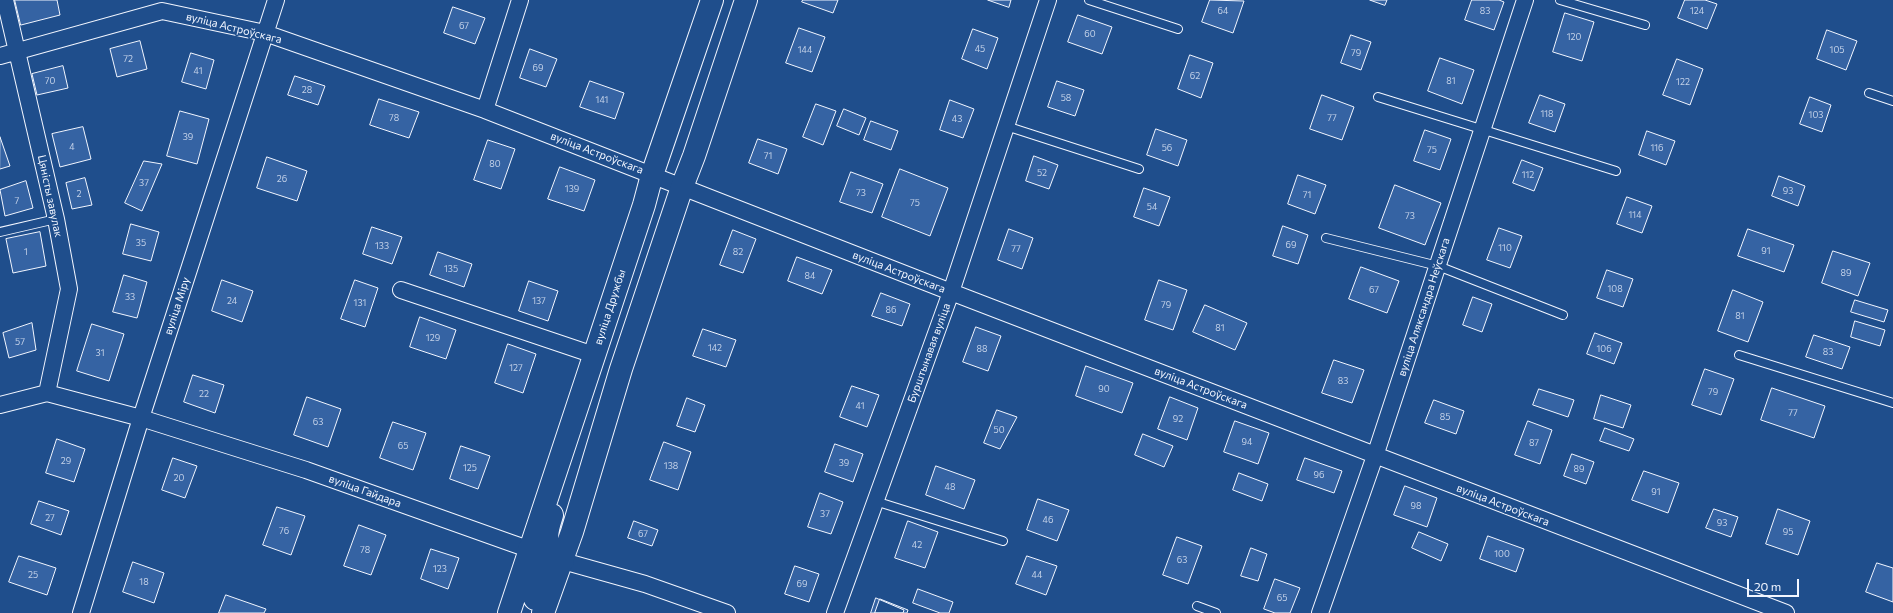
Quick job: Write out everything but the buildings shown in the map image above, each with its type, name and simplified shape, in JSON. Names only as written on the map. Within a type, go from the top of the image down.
[{"type":"main road","name":"вуліца Дружбы","points":[[509,613],[644,205],[652,175],[712,0]]},
{"type":"main road","points":[[682,187],[671,170],[670,160],[694,86],[712,0]]},
{"type":"main road","points":[[543,613],[563,561],[621,369],[746,0]]},
{"type":"main road","points":[[621,369],[635,292],[664,199],[660,184],[652,175]]},
{"type":"main road","points":[[563,561],[554,555],[548,547],[546,536],[578,439],[591,365]]},
{"type":"main road","points":[[529,549],[538,556],[542,563],[542,572],[530,613]]},
{"type":"street","name":"Цяністы завулак","points":[[5,0],[18,50],[56,219],[69,289],[47,393]]},
{"type":"street","name":"вуліца Міру","points":[[81,613],[141,418],[276,0]]},
{"type":"street","points":[[485,110],[520,0]]},
{"type":"street","name":"Бурштынавая вуліца","points":[[835,613],[951,292],[1048,0]]},
{"type":"street","name":"вуліца Аляксандра Неўскага","points":[[1320,613],[1375,456],[1525,0]]},
{"type":"street","name":"вуліца Астроўскага","points":[[0,56],[161,6],[265,33],[485,110],[1375,456],[1786,613]]},
{"type":"street","points":[[401,290],[591,365]]},
{"type":"street","name":"вуліца Гайдара","points":[[0,405],[47,393],[141,418],[306,470],[563,561],[646,584],[727,613]]},
{"type":"lane","points":[[1089,0],[1178,29]]},
{"type":"lane","points":[[1560,0],[1644,25]]},
{"type":"lane","points":[[1869,93],[1893,101]]},
{"type":"lane","points":[[1378,97],[1616,171]]},
{"type":"lane","points":[[1006,126],[1139,169]]},
{"type":"lane","points":[[0,232],[56,219]]},
{"type":"lane","points":[[1326,238],[1438,266],[1563,315]]},
{"type":"lane","points":[[1740,355],[1893,403]]},
{"type":"lane","points":[[875,501],[1003,541]]},
{"type":"lane","points":[[1197,606],[1216,613]]}]
